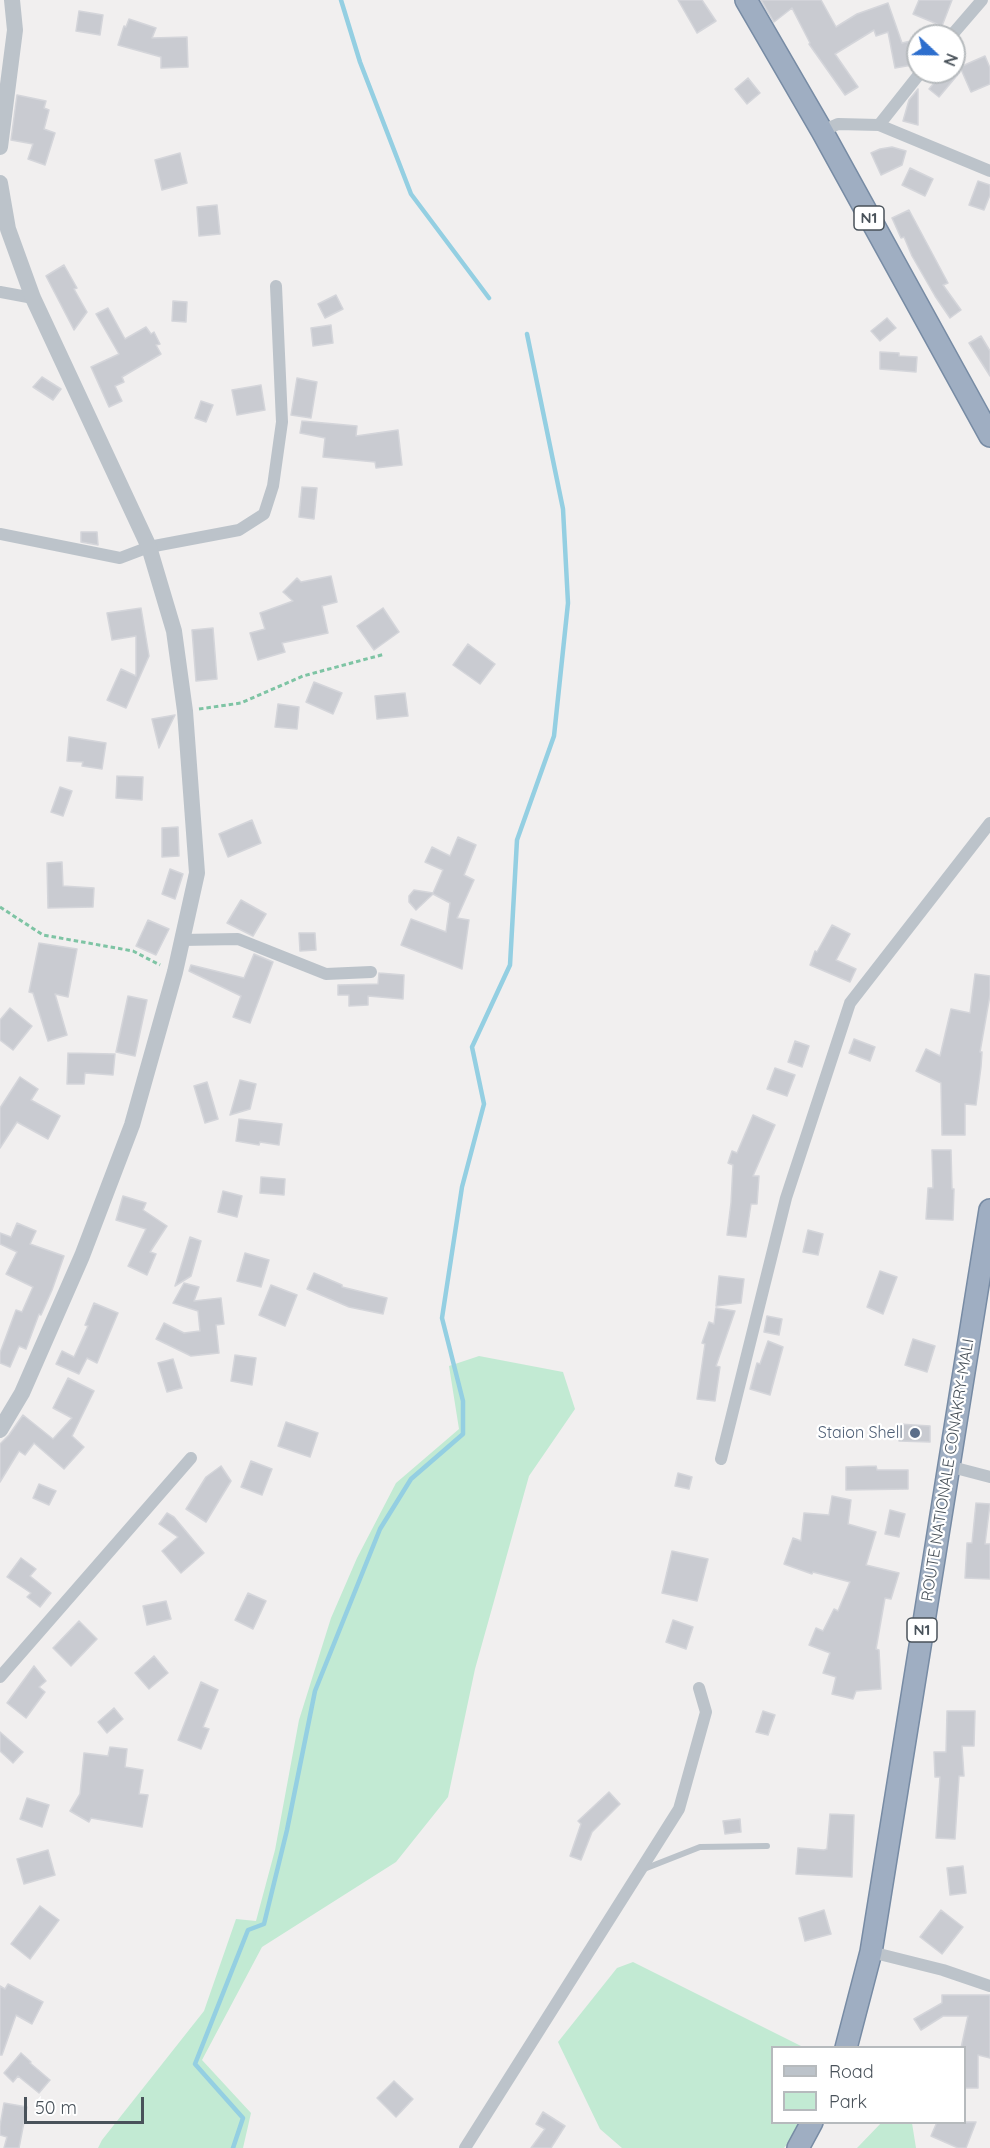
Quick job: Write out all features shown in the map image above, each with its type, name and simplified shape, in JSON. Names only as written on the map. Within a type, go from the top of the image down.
[{"type":"highway","name":"N1","points":[[746,0],[822,131],[990,436]]},
{"type":"highway","name":"ROUTE NATIONALE CONAKRY-MALI","points":[[847,2046],[871,1952],[990,1210]]},
{"type":"highway","points":[[798,2148],[811,2124]]},
{"type":"street","points":[[0,147],[15,30],[12,0]]},
{"type":"street","points":[[961,24],[982,0]]},
{"type":"street","points":[[879,125],[911,84]]},
{"type":"street","points":[[822,131],[838,124],[879,125],[990,171]]},
{"type":"street","points":[[0,183],[8,229],[33,298],[149,547],[174,632],[185,711],[197,873],[175,972],[132,1125],[82,1256],[22,1393],[0,1430]]},
{"type":"street","points":[[0,534],[120,558],[149,547],[238,530],[264,514],[273,486],[282,422],[276,286]]},
{"type":"street","points":[[0,292],[33,298]]},
{"type":"street","points":[[721,1459],[786,1198],[850,1003],[990,823]]},
{"type":"street","points":[[182,940],[238,939],[326,974],[371,972]]},
{"type":"street","points":[[0,1677],[191,1458]]},
{"type":"street","points":[[948,1466],[990,1477]]},
{"type":"street","points":[[465,2148],[679,1809],[706,1712],[699,1688]]},
{"type":"street","points":[[871,1952],[990,1986]]},
{"type":"lane","points":[[640,1870],[700,1847],[767,1846]]},
{"type":"path","points":[[185,711],[241,703],[303,676],[386,654]]},
{"type":"path","points":[[0,907],[43,935],[133,951],[175,972]]},
{"type":"green space","points":[[479,1356],[563,1372],[575,1409],[529,1476],[475,1669],[448,1797],[396,1862],[262,1947],[202,2060],[251,2113],[243,2148],[98,2148],[204,2011],[236,1919],[256,1921],[275,1850],[299,1720],[331,1618],[357,1558],[396,1483],[459,1429],[449,1366]]},
{"type":"green space","points":[[633,1962],[801,2046],[771,2046],[771,2124],[798,2124],[795,2135],[784,2148],[622,2148],[600,2129],[558,2042],[617,1968]]},
{"type":"green space","points":[[880,2124],[912,2124],[916,2148],[857,2148]]},
{"type":"building","points":[[678,0],[702,0],[716,21],[697,33]]},
{"type":"building","points":[[761,0],[821,0],[836,27],[857,14],[888,3],[902,43],[906,42],[906,66],[895,68],[888,32],[876,36],[874,30],[835,54],[858,87],[845,95],[809,44],[792,8],[774,22]]},
{"type":"building","points":[[919,0],[952,0],[943,24],[913,14]]},
{"type":"building","points":[[79,11],[103,15],[100,35],[76,31]]},
{"type":"building","points":[[129,19],[156,28],[152,38],[187,37],[188,67],[161,68],[161,57],[118,45],[124,26],[126,27]]},
{"type":"building","points":[[985,56],[990,68],[990,84],[971,92],[966,81],[966,64]]},
{"type":"building","points":[[748,78],[760,93],[747,104],[735,89]]},
{"type":"building","points":[[933,84],[950,84],[939,97],[929,89]]},
{"type":"building","points":[[918,89],[918,125],[903,121],[909,100]]},
{"type":"building","points":[[17,95],[46,101],[44,108],[49,110],[44,129],[55,133],[45,165],[28,159],[33,144],[11,140]]},
{"type":"building","points":[[892,147],[906,151],[902,165],[881,175],[871,153]]},
{"type":"building","points":[[180,153],[187,183],[162,190],[155,160]]},
{"type":"building","points":[[910,168],[933,179],[925,196],[902,185]]},
{"type":"building","points":[[978,181],[990,185],[990,195],[984,210],[969,205]]},
{"type":"building","points":[[217,205],[220,234],[199,236],[197,207]]},
{"type":"building","points":[[909,210],[948,283],[943,285],[961,310],[950,318],[912,256],[904,237],[901,238],[892,218]]},
{"type":"building","points":[[64,265],[87,312],[74,330],[46,276]]},
{"type":"building","points":[[336,295],[343,309],[325,318],[318,304]]},
{"type":"building","points":[[173,301],[187,302],[186,322],[172,321]]},
{"type":"building","points":[[108,308],[125,339],[146,327],[151,334],[154,332],[160,344],[156,345],[161,354],[122,377],[124,382],[115,386],[122,401],[109,407],[91,367],[119,354],[96,314]]},
{"type":"building","points":[[887,318],[896,328],[880,341],[871,331]]},
{"type":"building","points":[[331,325],[333,343],[313,346],[311,328]]},
{"type":"building","points":[[981,336],[990,351],[990,376],[969,343]]},
{"type":"building","points":[[880,352],[917,357],[916,372],[880,369]]},
{"type":"building","points":[[42,377],[61,389],[53,400],[33,387]]},
{"type":"building","points":[[297,378],[317,382],[311,418],[291,415]]},
{"type":"building","points":[[261,385],[265,410],[237,415],[232,390]]},
{"type":"building","points":[[201,401],[213,405],[206,422],[195,418]]},
{"type":"building","points":[[302,421],[357,426],[356,436],[398,430],[402,465],[376,468],[375,462],[323,457],[325,438],[300,433]]},
{"type":"building","points":[[302,487],[317,488],[314,519],[299,517]]},
{"type":"building","points":[[81,532],[97,532],[98,545],[81,542]]},
{"type":"building","points":[[331,576],[337,602],[322,606],[328,633],[282,643],[285,652],[258,660],[250,633],[265,629],[260,613],[293,601],[283,592],[297,578],[301,582]]},
{"type":"building","points":[[141,608],[149,656],[126,708],[107,700],[121,669],[136,676],[136,636],[112,640],[107,613]]},
{"type":"building","points":[[383,608],[399,632],[374,650],[357,626]]},
{"type":"building","points":[[213,628],[217,679],[196,681],[192,630]]},
{"type":"building","points":[[468,644],[495,664],[480,684],[453,665]]},
{"type":"building","points":[[314,682],[342,693],[333,714],[306,702]]},
{"type":"building","points":[[405,693],[408,716],[377,719],[375,696]]},
{"type":"building","points":[[278,704],[299,707],[297,729],[275,727]]},
{"type":"building","points":[[175,715],[159,748],[152,719]]},
{"type":"building","points":[[69,737],[106,743],[102,769],[82,766],[83,762],[67,761]]},
{"type":"building","points":[[117,776],[143,777],[142,800],[116,798]]},
{"type":"building","points":[[60,787],[72,791],[63,816],[51,812]]},
{"type":"building","points":[[252,820],[261,843],[228,857],[219,834]]},
{"type":"building","points":[[178,827],[179,856],[162,857],[162,828]]},
{"type":"building","points":[[458,837],[476,845],[464,875],[474,880],[457,918],[469,920],[462,969],[401,945],[411,919],[446,932],[450,903],[433,894],[416,910],[409,902],[409,896],[414,890],[433,893],[443,870],[425,862],[432,847],[450,856]]},
{"type":"building","points":[[62,862],[63,886],[94,888],[93,907],[48,908],[47,863]]},
{"type":"building","points":[[170,869],[183,874],[175,899],[162,894]]},
{"type":"building","points":[[241,900],[266,914],[253,936],[227,923]]},
{"type":"building","points":[[148,920],[169,929],[156,955],[136,946]]},
{"type":"building","points":[[832,925],[850,934],[836,960],[856,969],[850,982],[810,965],[815,951],[817,952]]},
{"type":"building","points":[[299,933],[315,933],[316,950],[300,951]]},
{"type":"building","points":[[39,943],[77,949],[68,997],[55,994],[67,1035],[48,1041],[33,993],[29,992]]},
{"type":"building","points":[[254,954],[273,962],[250,1023],[233,1017],[241,996],[189,971],[191,965],[244,978]]},
{"type":"building","points":[[379,973],[404,975],[403,999],[368,996],[368,1005],[349,1006],[349,995],[338,995],[338,985],[378,984]]},
{"type":"building","points":[[975,974],[990,976],[990,995],[980,1052],[982,1052],[981,1067],[976,1105],[965,1104],[965,1135],[942,1135],[941,1083],[916,1071],[926,1049],[940,1056],[951,1009],[970,1013]]},
{"type":"building","points":[[128,996],[147,1000],[135,1056],[116,1052]]},
{"type":"building","points":[[10,1008],[32,1026],[13,1050],[0,1040],[0,1020]]},
{"type":"building","points":[[854,1039],[875,1047],[870,1061],[849,1053]]},
{"type":"building","points":[[795,1041],[809,1046],[802,1067],[788,1062]]},
{"type":"building","points":[[68,1053],[115,1054],[113,1075],[85,1073],[84,1084],[67,1084]]},
{"type":"building","points":[[775,1068],[795,1075],[787,1096],[767,1089]]},
{"type":"building","points":[[20,1077],[38,1089],[31,1100],[60,1116],[48,1139],[17,1122],[0,1148],[0,1108]]},
{"type":"building","points":[[240,1080],[256,1084],[250,1109],[230,1115]]},
{"type":"building","points":[[207,1082],[218,1119],[205,1123],[194,1086]]},
{"type":"building","points":[[753,1115],[775,1125],[753,1176],[759,1176],[757,1204],[751,1204],[746,1237],[727,1235],[733,1165],[728,1163],[732,1151],[737,1153]]},
{"type":"building","points":[[239,1119],[282,1124],[279,1145],[260,1142],[259,1145],[236,1141]]},
{"type":"building","points":[[932,1150],[951,1150],[952,1189],[954,1189],[953,1220],[926,1219],[928,1188],[933,1188]]},
{"type":"building","points":[[261,1177],[285,1179],[284,1195],[260,1193]]},
{"type":"building","points":[[223,1191],[242,1196],[237,1217],[218,1212]]},
{"type":"building","points":[[123,1196],[146,1203],[143,1210],[167,1226],[150,1252],[156,1254],[147,1275],[128,1266],[146,1229],[116,1220]]},
{"type":"building","points":[[17,1223],[36,1231],[30,1244],[64,1256],[26,1349],[19,1346],[10,1367],[0,1363],[0,1353],[16,1310],[22,1312],[33,1287],[6,1274],[17,1252],[0,1244],[0,1233],[11,1237]]},
{"type":"building","points":[[808,1230],[823,1234],[818,1255],[803,1252]]},
{"type":"building","points":[[190,1237],[201,1241],[191,1276],[175,1286]]},
{"type":"building","points":[[245,1253],[269,1260],[261,1287],[237,1281]]},
{"type":"building","points":[[880,1271],[897,1277],[883,1314],[867,1307]]},
{"type":"building","points":[[314,1273],[342,1287],[387,1298],[383,1314],[349,1307],[307,1289]]},
{"type":"building","points":[[719,1276],[744,1279],[741,1303],[716,1306]]},
{"type":"building","points":[[184,1283],[199,1287],[194,1301],[221,1298],[224,1324],[216,1325],[219,1353],[191,1356],[156,1339],[164,1323],[184,1333],[200,1331],[198,1311],[173,1303]]},
{"type":"building","points":[[271,1285],[297,1295],[285,1326],[259,1315]]},
{"type":"building","points":[[94,1303],[118,1313],[97,1363],[87,1358],[79,1374],[56,1364],[62,1351],[74,1357],[88,1326],[85,1325]]},
{"type":"building","points":[[716,1308],[735,1311],[716,1366],[720,1367],[715,1401],[697,1399],[705,1344],[702,1343],[709,1322],[714,1324]]},
{"type":"building","points":[[767,1316],[782,1319],[779,1335],[764,1332]]},
{"type":"building","points":[[913,1339],[935,1346],[927,1372],[905,1365]]},
{"type":"building","points":[[768,1341],[783,1347],[770,1395],[750,1389],[757,1363],[760,1364]]},
{"type":"building","points":[[235,1355],[256,1358],[252,1385],[231,1381]]},
{"type":"building","points":[[173,1359],[182,1388],[167,1392],[158,1363]]},
{"type":"building","points":[[68,1378],[94,1391],[72,1436],[84,1447],[64,1469],[34,1443],[25,1455],[19,1451],[0,1482],[0,1444],[23,1415],[53,1439],[72,1418],[53,1408]]},
{"type":"building","points":[[286,1422],[318,1433],[310,1457],[278,1446]]},
{"type":"building","name":"Staion Shell","points":[[899,1424],[930,1426],[930,1442],[899,1441]]},
{"type":"building","points":[[251,1461],[272,1469],[262,1495],[241,1487]]},
{"type":"building","points":[[221,1466],[231,1481],[206,1522],[186,1509],[206,1477]]},
{"type":"building","points":[[876,1466],[877,1470],[908,1470],[908,1489],[846,1490],[846,1467]]},
{"type":"building","points":[[678,1473],[692,1477],[689,1489],[675,1486]]},
{"type":"building","points":[[39,1484],[56,1491],[49,1505],[33,1498]]},
{"type":"building","points":[[832,1496],[851,1500],[848,1524],[876,1532],[866,1565],[899,1573],[891,1599],[885,1598],[876,1649],[879,1650],[881,1689],[856,1691],[853,1699],[832,1694],[836,1677],[823,1673],[830,1653],[809,1645],[816,1628],[823,1631],[834,1609],[838,1611],[850,1582],[813,1572],[812,1574],[784,1564],[793,1538],[801,1541],[804,1513],[829,1515]]},
{"type":"building","points":[[976,1503],[990,1504],[985,1544],[990,1544],[990,1579],[965,1578],[967,1543],[972,1543]]},
{"type":"building","points":[[890,1510],[905,1514],[899,1537],[885,1534]]},
{"type":"building","points":[[167,1513],[174,1517],[204,1553],[181,1573],[162,1551],[178,1537],[159,1524]]},
{"type":"building","points":[[672,1551],[708,1559],[697,1601],[662,1593]]},
{"type":"building","points":[[21,1558],[36,1569],[30,1576],[51,1593],[40,1607],[27,1597],[31,1593],[7,1577]]},
{"type":"building","points":[[248,1593],[266,1601],[253,1629],[235,1620]]},
{"type":"building","points":[[166,1601],[171,1619],[147,1625],[143,1606]]},
{"type":"building","points":[[673,1620],[693,1627],[686,1649],[666,1642]]},
{"type":"building","points":[[79,1621],[97,1639],[71,1666],[53,1648]]},
{"type":"building","points":[[154,1656],[168,1673],[149,1689],[135,1673]]},
{"type":"building","points":[[34,1666],[46,1681],[39,1687],[45,1692],[26,1718],[7,1703]]},
{"type":"building","points":[[201,1682],[218,1690],[203,1727],[209,1729],[201,1749],[178,1740]]},
{"type":"building","points":[[114,1708],[123,1719],[107,1733],[98,1722]]},
{"type":"building","points":[[763,1711],[775,1715],[768,1735],[756,1732]]},
{"type":"building","points":[[947,1711],[975,1711],[974,1746],[962,1746],[964,1776],[959,1776],[955,1839],[936,1838],[940,1777],[935,1777],[934,1752],[946,1752]]},
{"type":"building","points":[[0,1732],[23,1752],[13,1763],[0,1751]]},
{"type":"building","points":[[110,1747],[127,1749],[125,1767],[143,1770],[139,1794],[148,1795],[142,1827],[91,1818],[89,1822],[70,1811],[80,1794],[84,1753],[108,1756]]},
{"type":"building","points":[[609,1792],[620,1804],[592,1832],[581,1860],[570,1856],[581,1824],[578,1821]]},
{"type":"building","points":[[27,1798],[49,1805],[42,1827],[20,1819]]},
{"type":"building","points":[[830,1814],[854,1815],[852,1877],[796,1874],[798,1848],[827,1849]]},
{"type":"building","points":[[740,1819],[741,1832],[725,1834],[723,1821]]},
{"type":"building","points":[[48,1850],[55,1875],[24,1884],[17,1859]]},
{"type":"building","points":[[963,1866],[966,1893],[950,1895],[947,1868]]},
{"type":"building","points":[[40,1906],[59,1920],[30,1959],[11,1944]]},
{"type":"building","points":[[824,1910],[831,1934],[805,1941],[799,1918]]},
{"type":"building","points":[[941,1910],[963,1927],[942,1954],[920,1937]]},
{"type":"building","points":[[8,1984],[43,2002],[32,2024],[16,2015],[2,2055],[0,2055],[0,1986],[5,1989]]},
{"type":"building","points":[[942,1995],[990,1995],[990,2058],[978,2055],[978,2088],[966,2088],[966,2046],[961,2046],[968,2016],[943,2016],[921,2030],[914,2019],[942,2003]]},
{"type":"building","points":[[21,2053],[50,2080],[39,2093],[18,2076],[13,2082],[4,2073]]},
{"type":"building","points":[[394,2081],[413,2099],[396,2117],[377,2098]]},
{"type":"building","points":[[4,2103],[27,2107],[19,2148],[4,2148],[7,2137],[0,2135],[0,2126]]},
{"type":"building","points":[[543,2112],[565,2126],[551,2148],[531,2148],[545,2129],[536,2124]]},
{"type":"building","points":[[976,2122],[966,2148],[958,2148],[931,2136],[936,2124]]},
{"type":"waterway","points":[[341,0],[360,62],[411,194],[489,298]]},
{"type":"waterway","points":[[233,2148],[243,2118],[195,2064],[248,1930],[264,1924],[287,1830],[315,1691],[380,1529],[411,1479],[463,1434],[463,1401],[442,1318],[462,1187],[484,1104],[472,1047],[510,965],[517,840],[554,736],[568,603],[563,509],[527,334]]},
{"type":"place","name":"Staion Shell","points":[[915,1433]]}]
